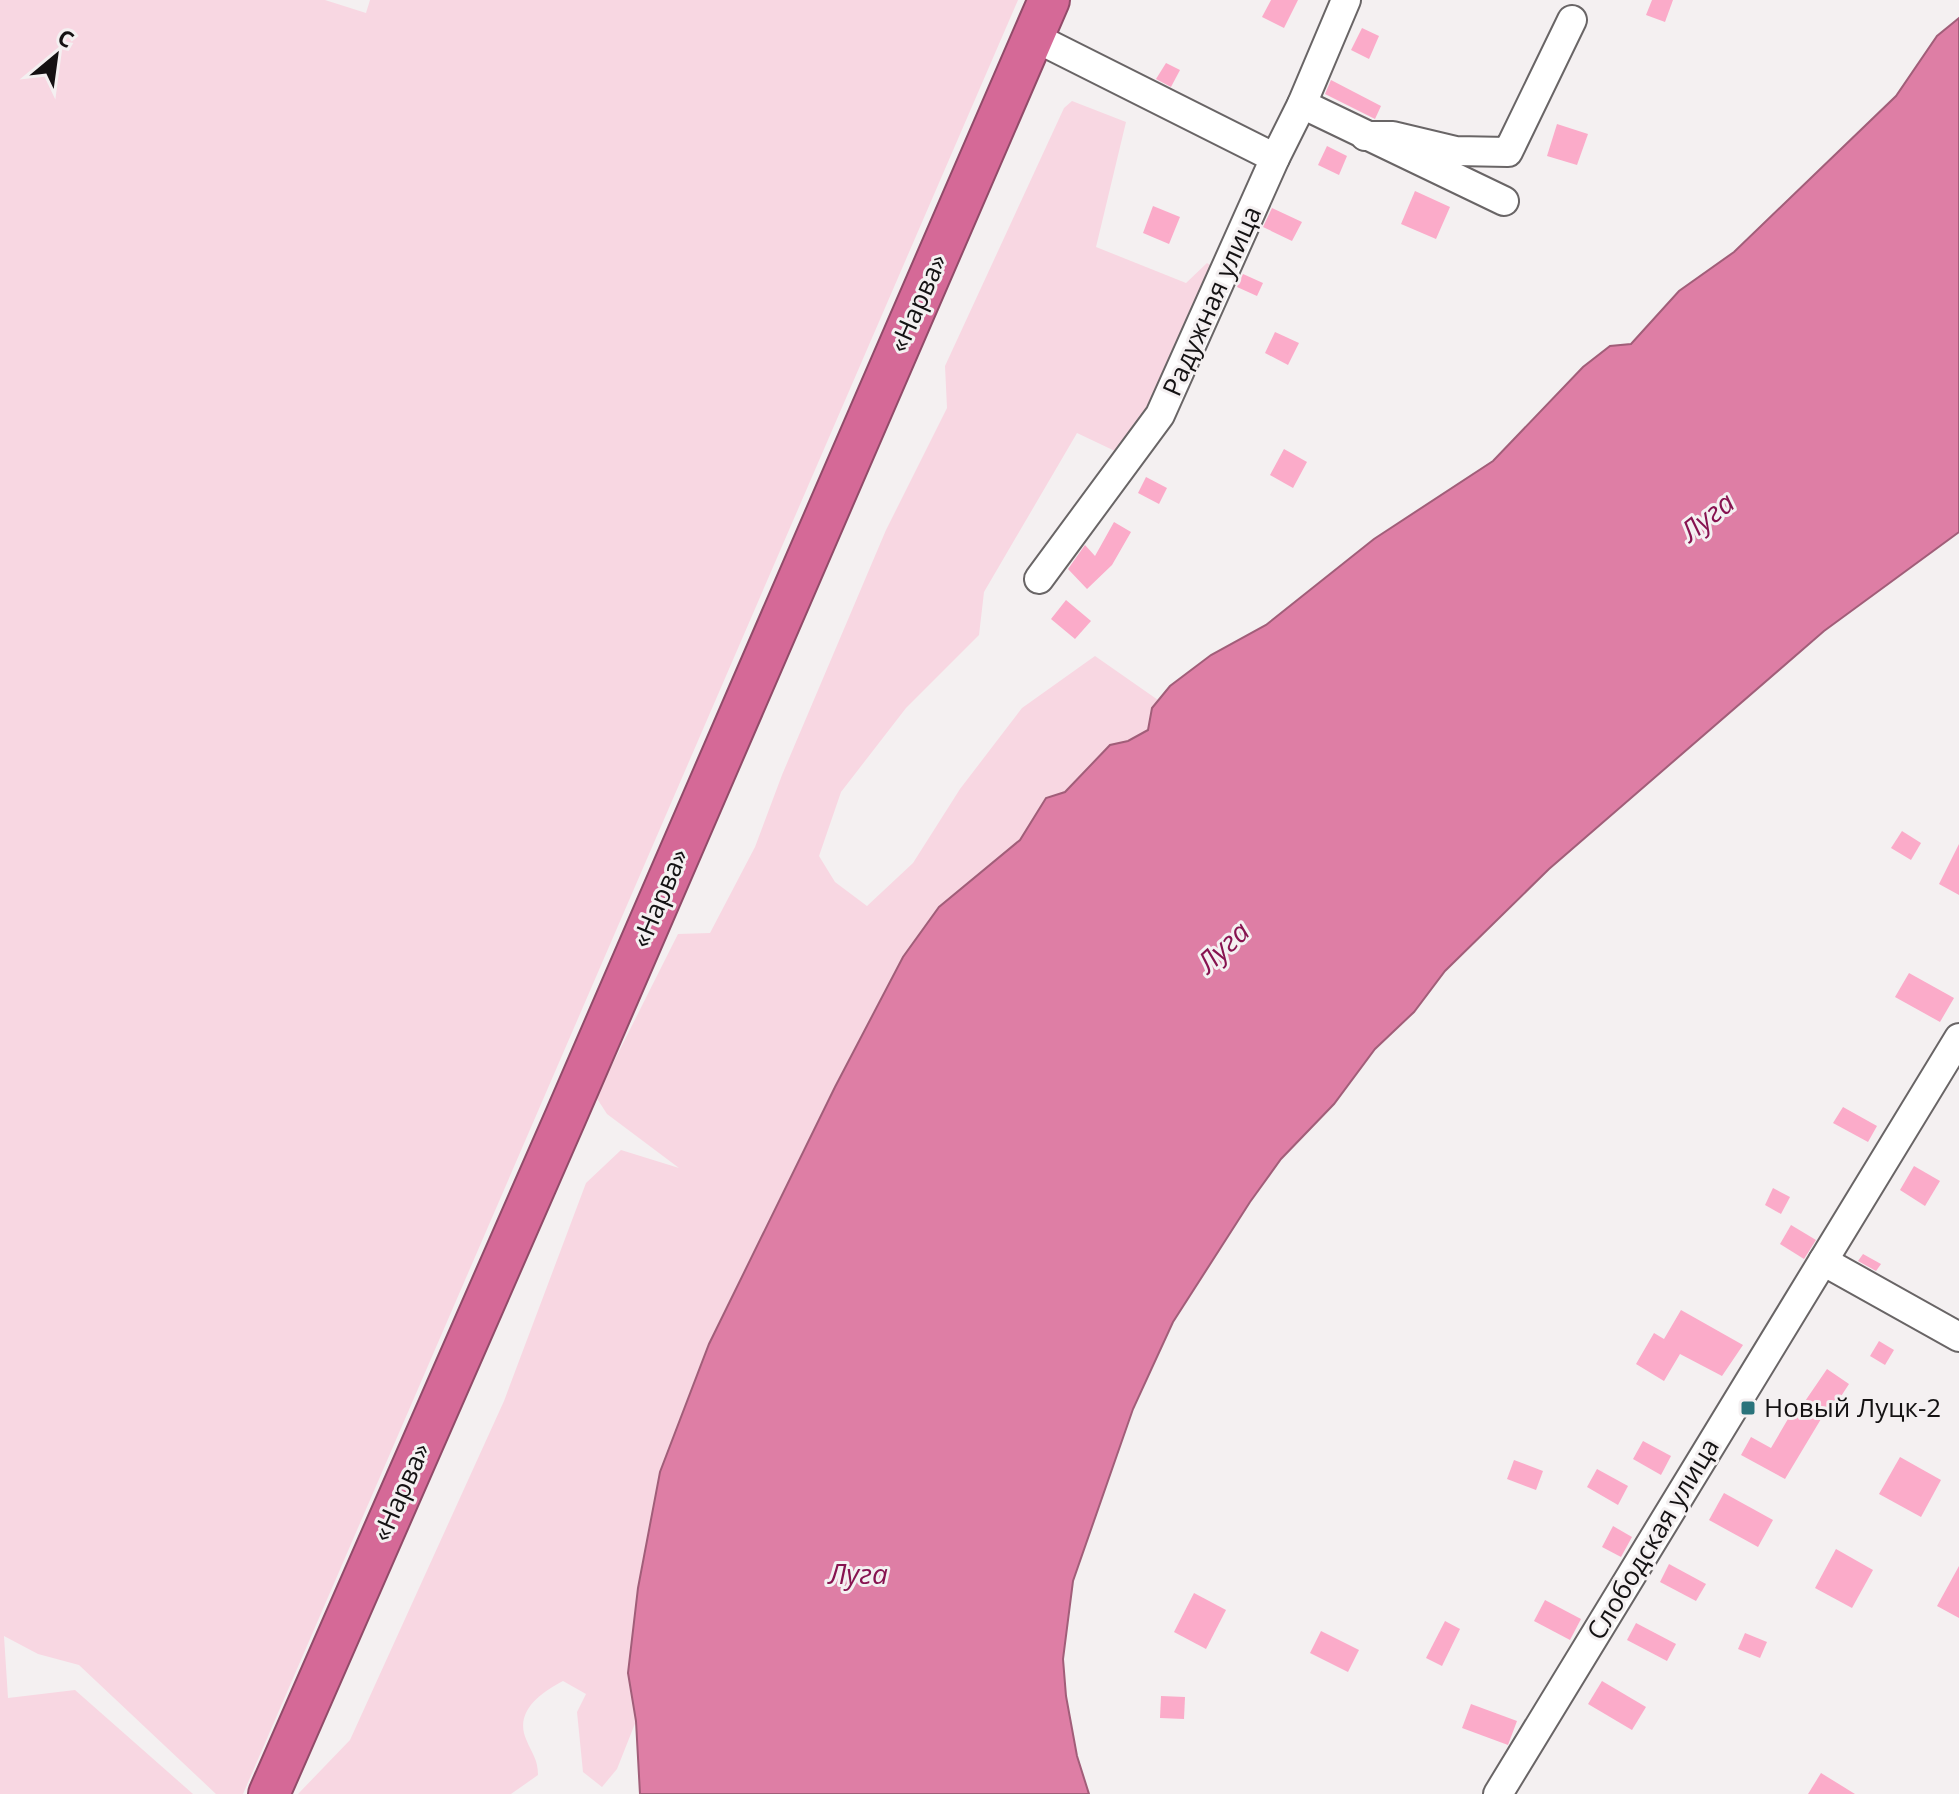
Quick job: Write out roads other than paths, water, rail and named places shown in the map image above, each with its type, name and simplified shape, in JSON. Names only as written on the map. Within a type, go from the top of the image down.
[{"type":"highway","name":"«Нарва»","points":[[269,1794],[1049,0]]},
{"type":"street","name":"Радужная улица","points":[[1039,579],[1160,415],[1346,0]]},
{"type":"street","points":[[1365,136],[1393,136],[1456,151],[1508,152],[1572,20]]},
{"type":"street","points":[[1034,37],[1275,158]]},
{"type":"street","points":[[1302,104],[1504,201]]},
{"type":"street","name":"Слободская улица","points":[[1498,1794],[1959,1038]]},
{"type":"street","points":[[1823,1261],[1959,1337]]},
{"type":"water","name":"Луга","points":[[1959,18],[1959,532],[1824,631],[1549,869],[1445,971],[1414,1012],[1375,1049],[1334,1104],[1281,1159],[1250,1202],[1173,1322],[1133,1409],[1073,1581],[1063,1659],[1077,1756],[1089,1794],[640,1794],[636,1721],[628,1673],[638,1588],[660,1472],[709,1344],[835,1087],[903,957],[939,907],[1020,840],[1046,798],[1065,792],[1110,745],[1128,741],[1148,730],[1152,708],[1170,686],[1211,655],[1266,625],[1374,539],[1493,461],[1583,367],[1610,346],[1631,344],[1679,291],[1734,252],[1896,96],[1937,36]]},
{"type":"place","name":"Новый Луцк-2","points":[[1748,1408]]}]
